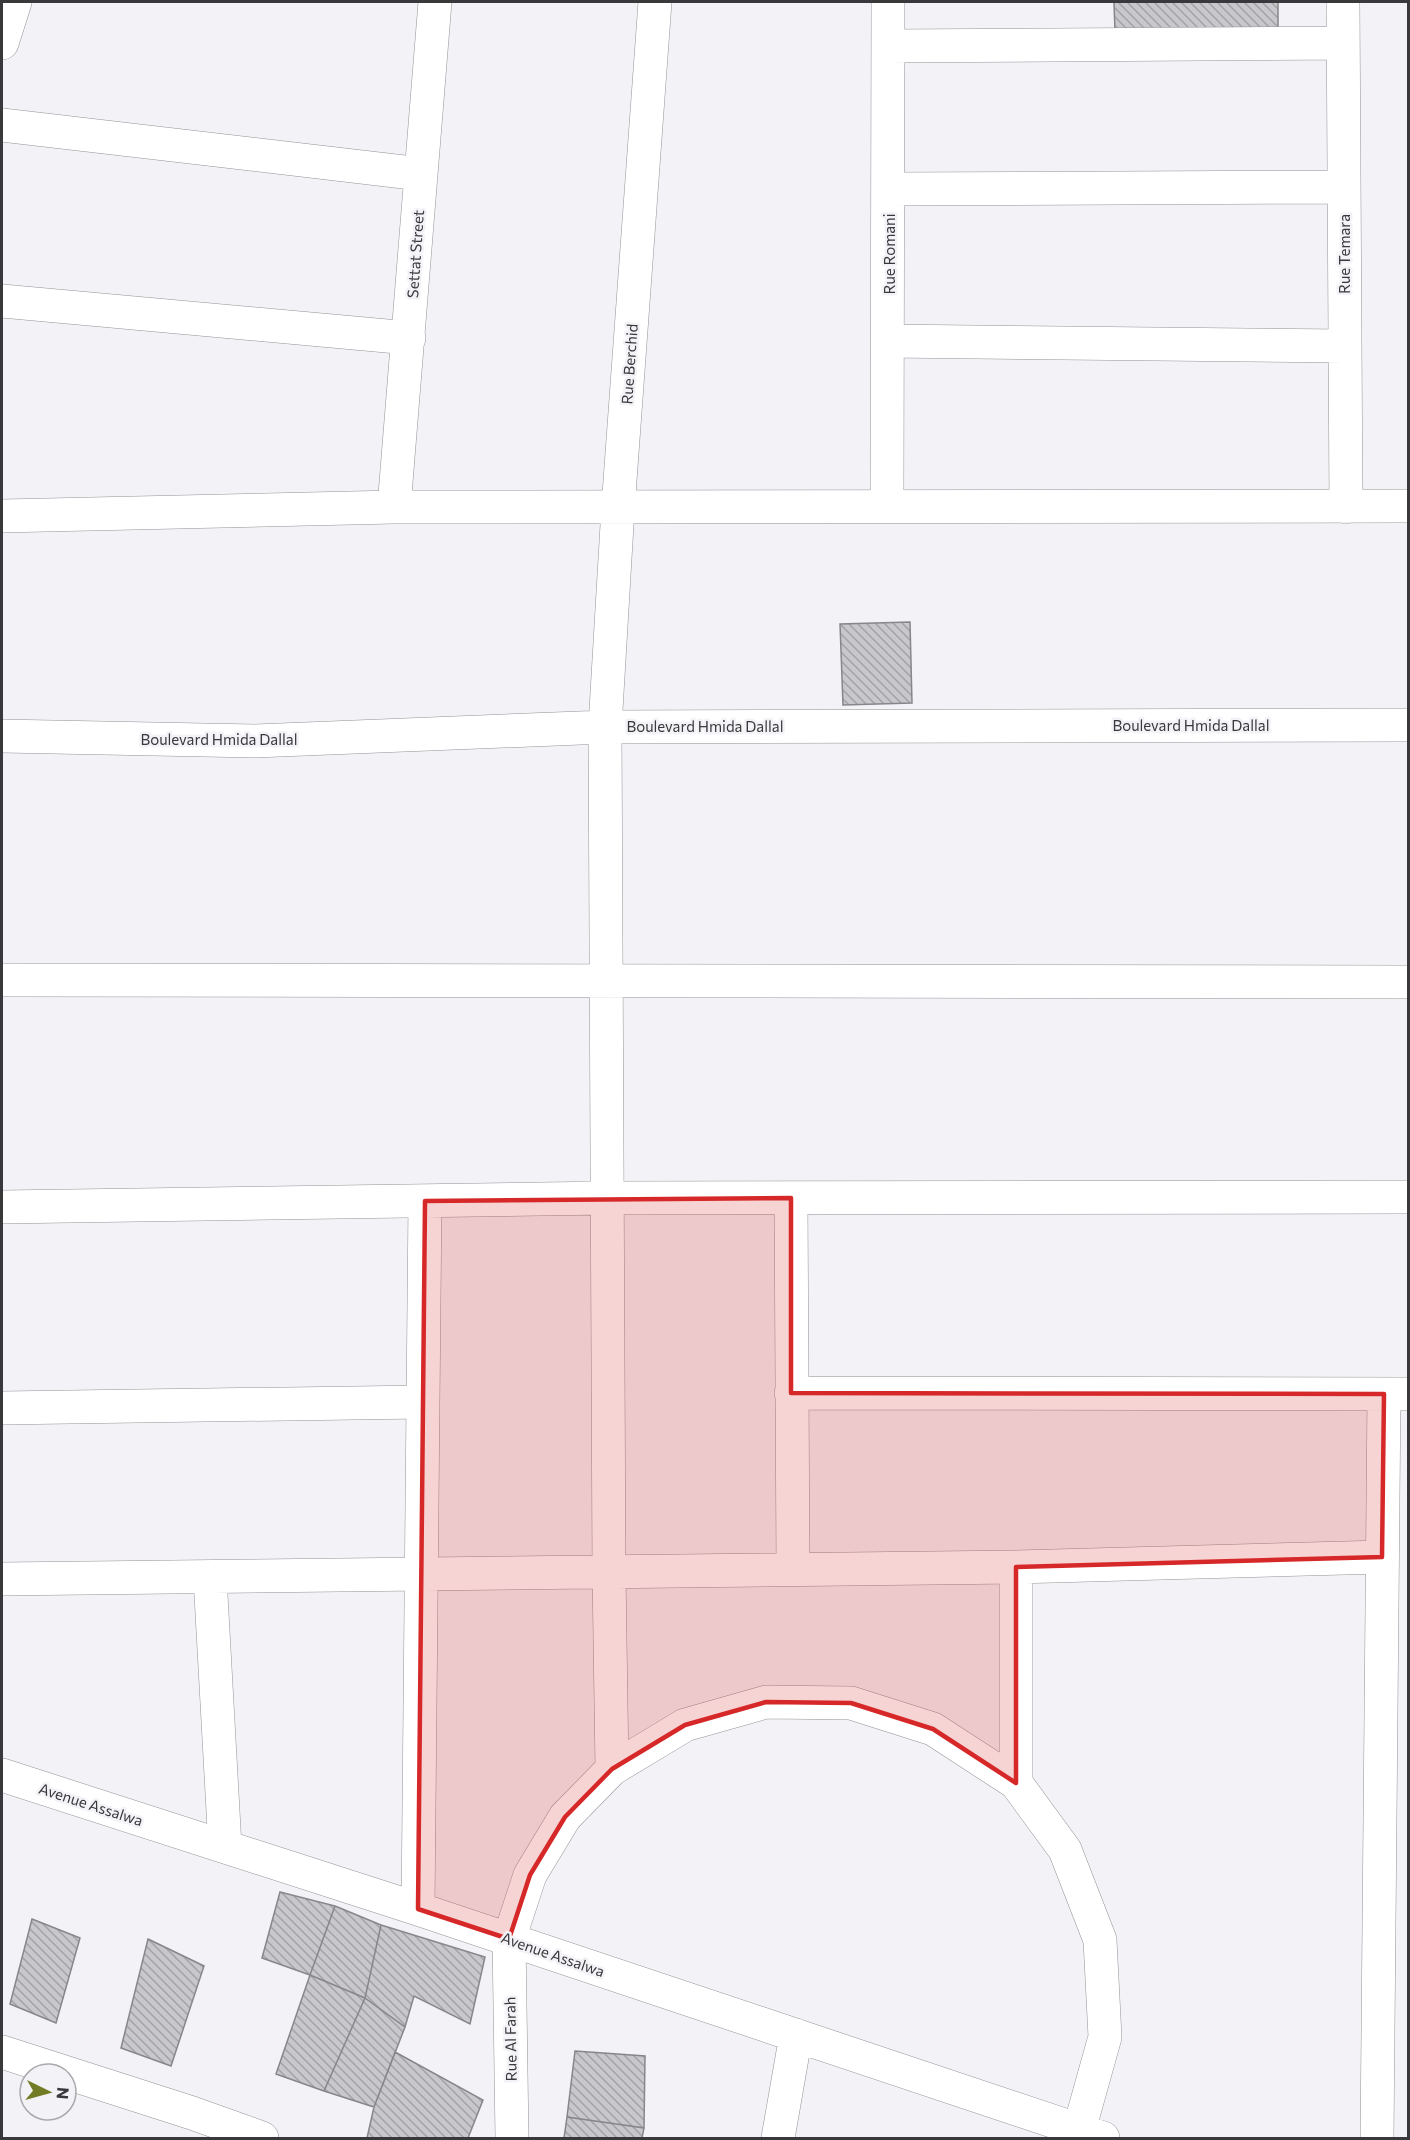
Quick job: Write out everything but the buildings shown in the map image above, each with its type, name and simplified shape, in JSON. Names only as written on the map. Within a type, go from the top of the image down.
[{"type":"street","points":[[2,43],[15,2]]},
{"type":"street","name":"Settat Street","points":[[394,507],[435,2]]},
{"type":"street","name":"Rue Berchid","points":[[612,1769],[605,727],[618,508],[655,2]]},
{"type":"street","name":"Rue Romani","points":[[887,507],[888,2]]},
{"type":"street","name":"Rue Temara","points":[[1343,2],[1346,507]]},
{"type":"street","points":[[888,46],[1343,43]]},
{"type":"street","points":[[2,125],[421,174]]},
{"type":"street","points":[[889,189],[1344,187]]},
{"type":"street","points":[[2,301],[409,338]]},
{"type":"street","points":[[888,341],[1344,346]]},
{"type":"street","points":[[2,516],[394,507],[1408,506]]},
{"type":"street","name":"Boulevard Hmida Dallal","points":[[2,736],[255,741],[605,727],[1408,725]]},
{"type":"street","points":[[2,980],[607,979],[1408,982]]},
{"type":"street","points":[[2,1207],[607,1198],[1408,1197]]},
{"type":"street","points":[[791,1198],[790,1393],[793,1569]]},
{"type":"street","points":[[418,1909],[425,1201]]},
{"type":"street","points":[[790,1393],[1396,1394],[1383,1557],[1377,2139]]},
{"type":"street","points":[[2,1408],[422,1402]]},
{"type":"street","points":[[2,1579],[1016,1567],[1383,1557]]},
{"type":"street","points":[[1016,1567],[1016,1783],[1065,1850],[1100,1940],[1105,2037],[1091,2134]]},
{"type":"street","points":[[210,1577],[225,1847]]},
{"type":"street","name":"Rue Al Farah","points":[[512,2139],[509,1939],[530,1875],[565,1817],[612,1769],[685,1725],[766,1702],[851,1703],[933,1729],[1016,1783]]},
{"type":"street","name":"Avenue Assalwa","points":[[2,1775],[418,1909],[1091,2134]]},
{"type":"street","points":[[778,2139],[796,2035]]},
{"type":"street","points":[[2,2052],[190,2126],[262,2139]]},
{"type":"highlighted area","points":[[791,1198],[791,1393],[1384,1394],[1382,1557],[1016,1567],[1016,1783],[933,1729],[851,1703],[766,1702],[685,1725],[612,1769],[565,1817],[530,1875],[509,1939],[418,1909],[425,1201]]}]
